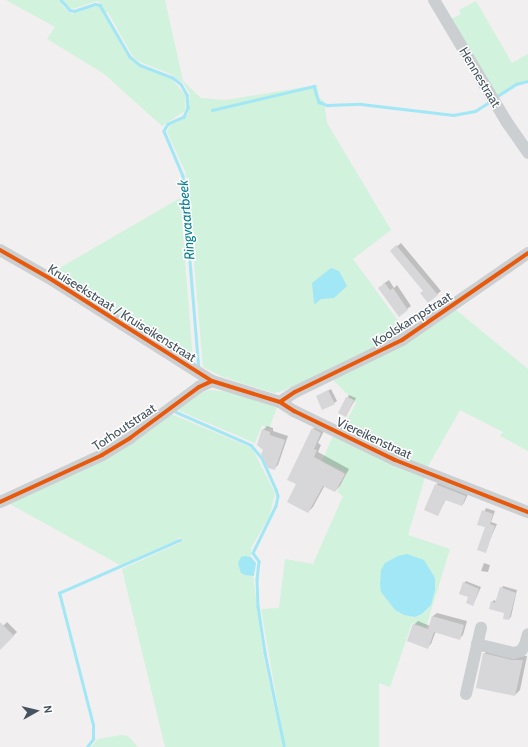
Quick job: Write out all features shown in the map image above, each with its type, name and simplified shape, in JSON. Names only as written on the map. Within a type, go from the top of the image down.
[{"type":"street","name":"Hennestraat","points":[[434,0],[506,121],[528,153]]},
{"type":"street","name":"Kruiseekstraat / Kruiseikenstraat","points":[[0,250],[49,278],[212,381]]},
{"type":"street","name":"Koolskampstraat","points":[[280,402],[295,392],[402,340],[528,253]]},
{"type":"street","name":"Viereikenstraat","points":[[212,381],[280,402],[294,411],[395,460],[528,512]]},
{"type":"street","name":"Torhoutstraat","points":[[0,502],[102,456],[130,438],[199,387],[212,381]]},
{"type":"street","points":[[466,694],[481,628]]},
{"type":"street","points":[[477,644],[514,653],[521,651],[525,645],[528,634]]},
{"type":"green space","points":[[6,0],[59,0],[64,8],[72,14],[90,8],[99,6],[101,9],[103,7],[98,1],[72,9],[66,6],[63,0],[165,0],[183,81],[201,98],[226,100],[317,85],[319,98],[324,101],[327,123],[391,230],[353,259],[407,333],[351,362],[274,393],[221,376],[203,367],[187,181],[185,171],[167,132],[170,125],[184,119],[188,114],[190,94],[183,82],[178,80],[173,75],[138,61],[133,57],[108,12],[104,14],[129,59],[140,67],[171,78],[185,95],[185,111],[162,126],[103,73],[47,39],[55,27]]},
{"type":"green space","points":[[476,1],[512,63],[528,54],[528,80],[497,97],[451,19],[461,14],[459,10]]},
{"type":"green space","points":[[180,198],[193,361],[51,273]]},
{"type":"green space","points":[[455,309],[528,369],[528,451],[500,436],[503,432],[460,410],[427,468],[342,430],[356,403],[332,379]]},
{"type":"green space","points":[[210,390],[232,392],[277,407],[269,429],[262,425],[255,443],[175,409],[198,393]]},
{"type":"green space","points":[[171,414],[252,448],[275,493],[270,515],[251,548],[251,556],[245,558],[253,575],[263,654],[283,747],[165,747],[122,569],[182,542],[182,539],[179,537],[177,540],[120,565],[8,503]]},
{"type":"green space","points":[[333,436],[425,477],[408,535],[450,549],[426,627],[412,623],[390,687],[379,683],[379,747],[285,747],[261,609],[279,608],[285,559],[313,564],[343,496],[337,492],[347,473],[322,461]],"holes":[[[380,577],[431,605],[422,614],[415,617],[404,615],[395,610],[381,592]]]},
{"type":"green space","points":[[121,735],[128,736],[138,747],[91,747],[98,739]]},
{"type":"water","points":[[331,268],[339,271],[347,286],[334,298],[321,299],[315,304],[312,283]]},
{"type":"water","points":[[407,554],[424,560],[435,578],[435,590],[431,605],[422,614],[415,617],[404,615],[395,610],[381,592],[381,570],[385,563],[398,556]]},
{"type":"water","points":[[241,557],[251,557],[256,563],[254,576],[241,573],[238,563]]},
{"type":"building","points":[[396,245],[438,295],[428,303],[420,293],[423,291],[390,251]]},
{"type":"building","points":[[385,283],[390,290],[393,288],[408,310],[399,317],[378,288]]},
{"type":"building","points":[[328,390],[335,404],[322,410],[316,396]]},
{"type":"building","points":[[346,397],[354,400],[346,417],[338,413]]},
{"type":"building","points":[[312,428],[321,433],[314,449],[317,450],[314,457],[345,474],[335,492],[323,486],[308,513],[287,502],[296,484],[287,480]]},
{"type":"building","points":[[262,429],[270,432],[270,435],[285,440],[275,470],[268,468],[261,454],[263,450],[257,445]]},
{"type":"building","points":[[435,484],[466,496],[462,506],[445,500],[438,516],[424,510]]},
{"type":"building","points":[[482,510],[493,514],[490,524],[495,526],[486,553],[477,550],[485,527],[477,525]]},
{"type":"building","points":[[463,582],[479,589],[473,606],[466,603],[468,597],[459,594]]},
{"type":"building","points":[[500,587],[516,593],[509,620],[503,619],[504,613],[489,609],[491,601],[495,603]]},
{"type":"building","points":[[432,616],[464,625],[460,640],[434,632],[428,649],[407,641],[413,624],[428,629]]},
{"type":"building","points":[[0,622],[14,636],[0,650]]},
{"type":"building","points":[[483,653],[512,660],[523,660],[515,696],[476,688]]},
{"type":"waterway","name":"Ringvaartbeek","points":[[61,0],[70,10],[74,11],[95,4],[100,5],[130,57],[140,65],[172,77],[181,84],[187,95],[188,108],[184,117],[168,124],[164,131],[183,176],[199,369]]},
{"type":"waterway","points":[[496,97],[516,84],[528,81]]},
{"type":"waterway","points":[[212,110],[314,86],[319,102],[327,105],[361,104],[453,115],[475,111],[491,101]]},
{"type":"waterway","points":[[176,412],[251,445],[262,458],[276,489],[278,496],[276,506],[253,553],[259,561],[257,579],[258,606],[265,653],[284,745]]},
{"type":"waterway","points":[[87,747],[93,739],[93,725],[59,593],[180,540]]},
{"type":"cycle path","points":[[0,250],[49,278],[212,381],[280,402],[294,411],[395,460],[528,512]]},
{"type":"cycle path","points":[[280,402],[295,392],[402,340],[528,253]]},
{"type":"cycle path","points":[[0,502],[102,455],[130,438],[199,387],[212,381]]}]
